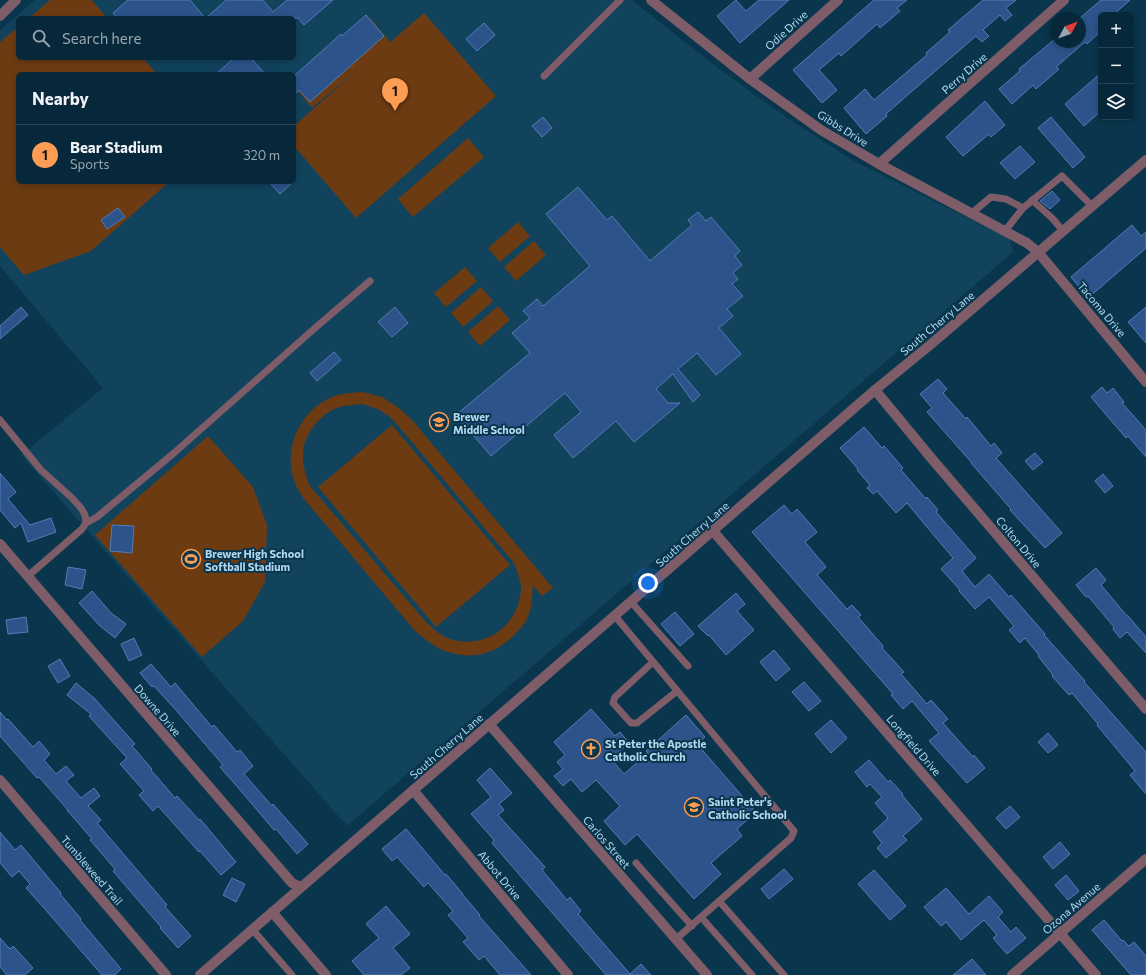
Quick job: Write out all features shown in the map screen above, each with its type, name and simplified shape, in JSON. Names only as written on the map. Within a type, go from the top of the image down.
[{"type":"street","points":[[0,16],[16,0]]},
{"type":"street","name":"Gibbs Drive","points":[[651,0],[750,79],[821,130],[879,164],[1027,243],[1038,252]]},
{"type":"street","name":"Odie Drive","points":[[750,79],[838,0]]},
{"type":"street","name":"Perry Drive","points":[[879,164],[1064,0]]},
{"type":"street","name":"South Cherry Lane","points":[[200,975],[875,390],[1146,160]]},
{"type":"street","name":"Tacoma Drive","points":[[1038,252],[1146,382]]},
{"type":"street","name":"Colton Drive","points":[[875,390],[932,459],[1146,709]]},
{"type":"street","name":"Longfield Drive","points":[[714,531],[1096,975]]},
{"type":"street","name":"Downe Drive","points":[[0,544],[292,883],[301,887]]},
{"type":"street","name":"Carlos Street","points":[[489,724],[707,975]]},
{"type":"street","name":"Tumbleweed Trail","points":[[0,780],[166,975]]},
{"type":"street","name":"Abbot Drive","points":[[413,790],[568,975]]},
{"type":"street","name":"Ozona Avenue","points":[[1012,975],[1146,859]]},
{"type":"street","points":[[272,912],[326,975]]},
{"type":"lane","points":[[544,76],[620,0]]},
{"type":"lane","points":[[1005,231],[1022,208],[1062,176],[1092,206]]},
{"type":"lane","points":[[972,213],[991,197],[1006,198],[1022,208]]},
{"type":"lane","points":[[1032,200],[1053,219],[1063,231]]},
{"type":"lane","points":[[28,576],[82,529],[86,523],[97,517],[174,453],[370,281]]},
{"type":"lane","points":[[0,420],[41,470],[81,508],[85,515],[86,523]]},
{"type":"lane","points":[[631,602],[688,666]]},
{"type":"lane","points":[[615,616],[794,831],[791,838],[676,939]]},
{"type":"lane","points":[[653,662],[615,697],[613,703],[631,723],[637,723],[677,691]]},
{"type":"lane","points":[[636,863],[692,926]]},
{"type":"lane","points":[[719,901],[784,975]]},
{"type":"lane","points":[[701,917],[752,975]]},
{"type":"lane","points":[[252,929],[292,975]]},
{"type":"shaded area","name":"Brewer Middle School","points":[[35,0],[632,0],[714,65],[790,120],[854,161],[1010,239],[1013,252],[347,826],[21,455],[103,388],[0,266],[0,30],[16,16],[16,60],[296,60],[296,16],[16,16]]},
{"type":"shaded area","points":[[50,0],[92,0],[105,16],[31,16]]},
{"type":"shaded area","points":[[424,13],[496,96],[356,218],[296,148],[296,124],[360,68],[312,108],[296,88],[296,80],[370,18],[390,42]]},
{"type":"shaded area","points":[[16,29],[16,60],[145,60],[155,72],[16,72],[16,184],[167,184],[91,251],[24,275],[0,247],[0,42]]},
{"type":"shaded area","points":[[468,138],[484,157],[413,217],[398,199]]},
{"type":"shaded area","points":[[518,222],[530,236],[500,262],[488,248]]},
{"type":"shaded area","points":[[534,241],[546,255],[516,281],[504,267]]},
{"type":"shaded area","points":[[465,267],[477,281],[446,307],[434,293]]},
{"type":"shaded area","points":[[481,287],[493,301],[463,327],[451,313]]},
{"type":"shaded area","points":[[498,306],[510,320],[480,346],[468,332]]},
{"type":"shaded area","points":[[363,392],[382,397],[399,408],[412,420],[553,588],[542,596],[533,585],[531,608],[528,617],[511,638],[495,649],[477,655],[458,655],[430,643],[415,631],[301,495],[293,478],[291,465],[291,451],[294,438],[300,426],[318,405],[330,398],[342,394]],"holes":[[[362,404],[378,409],[390,417],[401,429],[514,563],[521,586],[520,599],[509,621],[501,630],[491,636],[467,642],[450,639],[435,630],[426,622],[310,486],[304,467],[303,451],[308,435],[315,424],[324,415],[334,409],[348,405]]]},
{"type":"shaded area","points":[[392,425],[510,565],[436,627],[318,487]]},
{"type":"shaded area","name":"Brewer High School Softball Stadium","points":[[208,436],[253,487],[267,525],[265,582],[243,621],[202,657],[95,535]]},
{"type":"building","points":[[128,0],[190,0],[203,16],[115,16],[113,13]]},
{"type":"building","points":[[226,0],[263,0],[273,12],[287,0],[333,0],[304,25],[298,18],[296,18],[296,16],[208,16]]},
{"type":"building","points":[[736,0],[746,11],[759,0],[789,0],[740,43],[717,16]]},
{"type":"building","points":[[874,0],[907,0],[897,8],[900,11],[880,28],[877,24],[841,56],[839,53],[819,70],[837,90],[822,103],[793,70]]},
{"type":"building","points":[[983,0],[1016,0],[1006,8],[1012,15],[1005,21],[1000,15],[983,30],[989,36],[982,42],[976,36],[886,114],[887,116],[866,134],[844,108],[865,89],[874,100],[927,55],[926,53],[950,32],[948,30]]},
{"type":"building","points":[[1101,0],[1130,0],[1116,12],[1098,12],[1098,34],[1087,44],[1086,13]]},
{"type":"building","points":[[366,15],[384,36],[310,102],[299,90],[296,93],[296,74],[341,34],[342,36]]},
{"type":"building","points":[[484,23],[495,35],[477,51],[466,39]]},
{"type":"building","points":[[1050,43],[1050,48],[1078,48],[1056,67],[1059,69],[1036,89],[1033,85],[1012,104],[999,89],[1020,71],[1019,69]]},
{"type":"building","points":[[232,60],[253,60],[263,72],[218,72]]},
{"type":"building","points":[[1098,76],[1098,114],[1084,126],[1065,104]]},
{"type":"building","points":[[985,101],[1005,125],[991,137],[989,134],[963,156],[946,137]]},
{"type":"building","points":[[543,117],[552,128],[542,137],[532,126]]},
{"type":"building","points":[[1051,117],[1085,157],[1073,168],[1038,128]]},
{"type":"building","points":[[1020,146],[1035,162],[1015,179],[1000,163]]},
{"type":"building","points":[[271,184],[291,184],[280,194]]},
{"type":"building","points":[[578,187],[607,220],[612,216],[650,261],[692,225],[688,220],[698,212],[706,221],[711,217],[740,251],[735,256],[742,265],[733,273],[738,279],[732,284],[743,296],[727,309],[733,316],[719,328],[741,354],[716,375],[697,353],[678,369],[700,395],[693,402],[673,374],[656,389],[668,403],[680,403],[634,442],[616,421],[573,458],[554,435],[581,412],[565,393],[491,456],[456,415],[530,353],[512,333],[530,318],[523,311],[537,299],[543,306],[590,266],[546,214]]},
{"type":"building","points":[[1052,191],[1060,200],[1050,209],[1040,201]]},
{"type":"building","points":[[118,208],[125,217],[107,229],[101,220]]},
{"type":"building","points":[[1132,225],[1141,236],[1146,232],[1146,248],[1088,298],[1071,277]]},
{"type":"building","points":[[21,307],[28,315],[0,339],[0,326]]},
{"type":"building","points":[[395,307],[408,323],[392,337],[378,322]]},
{"type":"building","points":[[1146,307],[1146,343],[1128,322]]},
{"type":"building","points":[[334,352],[341,360],[317,381],[310,373]]},
{"type":"building","points":[[938,379],[947,389],[943,393],[966,419],[967,417],[991,446],[994,443],[1002,453],[996,458],[1062,533],[1045,548],[1010,510],[1011,509],[927,412],[932,408],[920,394]]},
{"type":"building","points":[[1102,387],[1107,393],[1113,388],[1124,402],[1122,403],[1146,430],[1146,457],[1128,436],[1126,438],[1091,397]]},
{"type":"building","points":[[864,427],[882,448],[884,446],[903,468],[901,470],[926,499],[927,497],[938,510],[936,512],[976,558],[962,571],[975,587],[989,574],[1009,597],[1011,595],[1085,681],[1084,682],[1146,752],[1146,794],[1130,775],[1135,771],[1097,725],[1098,724],[1072,693],[1069,695],[1052,676],[1053,675],[1038,656],[1039,655],[1025,638],[1020,643],[1009,630],[1014,626],[989,597],[975,609],[959,591],[960,590],[941,569],[953,558],[907,503],[896,513],[877,491],[873,494],[867,488],[870,485],[840,448]]},
{"type":"building","points":[[1035,453],[1043,462],[1033,470],[1025,461]]},
{"type":"building","points":[[0,473],[16,492],[8,499],[30,525],[51,518],[56,532],[28,542],[21,523],[15,528],[0,510]]},
{"type":"building","points":[[1103,474],[1113,486],[1105,493],[1095,481]]},
{"type":"building","points":[[784,505],[792,514],[797,509],[817,532],[805,542],[826,567],[817,575],[847,609],[852,605],[861,615],[858,617],[883,646],[882,648],[904,672],[901,674],[927,704],[931,700],[948,719],[943,723],[973,757],[974,755],[985,768],[967,783],[929,741],[939,733],[912,701],[903,709],[891,695],[893,694],[752,532]]},
{"type":"building","points":[[112,525],[134,526],[132,553],[110,551]]},
{"type":"building","points":[[68,567],[86,570],[82,589],[65,585]]},
{"type":"building","points":[[1096,568],[1106,580],[1101,585],[1146,637],[1146,653],[1127,632],[1120,638],[1113,629],[1114,627],[1088,596],[1086,597],[1076,585]]},
{"type":"building","points":[[92,591],[111,613],[126,624],[115,638],[99,625],[79,603]]},
{"type":"building","points":[[736,593],[745,604],[737,611],[754,630],[726,655],[709,635],[708,636],[698,626]]},
{"type":"building","points":[[675,612],[694,634],[680,646],[661,624]]},
{"type":"building","points":[[26,617],[28,632],[8,634],[6,620]]},
{"type":"building","points":[[134,638],[142,655],[129,661],[121,644]]},
{"type":"building","points":[[774,650],[790,669],[776,681],[760,662]]},
{"type":"building","points":[[60,659],[70,676],[58,683],[48,666]]},
{"type":"building","points":[[151,664],[171,687],[175,683],[212,727],[214,725],[237,752],[240,750],[253,766],[244,774],[308,844],[297,854],[276,829],[274,830],[220,767],[223,765],[175,709],[140,673]]},
{"type":"building","points":[[804,682],[821,701],[809,711],[792,692]]},
{"type":"building","points":[[76,683],[95,699],[135,744],[132,746],[175,798],[177,796],[199,820],[200,819],[236,862],[221,875],[158,806],[153,811],[139,795],[144,791],[120,764],[127,758],[89,716],[91,714],[67,695]]},
{"type":"building","points":[[591,709],[615,736],[620,732],[629,743],[611,759],[624,774],[648,753],[646,751],[686,715],[705,737],[697,744],[756,812],[737,829],[742,836],[711,863],[721,874],[694,899],[637,834],[625,845],[604,821],[620,806],[596,780],[582,792],[571,779],[563,786],[554,776],[563,769],[557,762],[565,755],[554,742]]},
{"type":"building","points":[[0,712],[33,747],[39,741],[50,754],[44,760],[56,774],[66,766],[74,775],[66,781],[81,798],[94,788],[100,796],[88,806],[101,820],[97,823],[167,905],[165,907],[191,936],[178,948],[113,871],[115,869],[90,840],[92,839],[68,810],[0,736]]},
{"type":"building","points":[[831,720],[847,738],[831,753],[815,734]]},
{"type":"building","points":[[1048,733],[1058,745],[1048,753],[1038,742]]},
{"type":"building","points":[[869,760],[888,782],[890,780],[903,794],[902,795],[922,819],[903,836],[907,840],[886,858],[877,848],[882,843],[873,832],[888,818],[875,803],[882,797],[870,784],[867,787],[855,772]]},
{"type":"building","points":[[490,768],[512,793],[499,804],[504,810],[498,815],[545,867],[542,870],[567,900],[570,897],[581,911],[578,914],[630,974],[641,964],[651,975],[606,975],[492,843],[494,840],[471,814],[491,797],[477,780]]},
{"type":"building","points":[[1010,806],[1020,817],[1006,829],[996,818]]},
{"type":"building","points":[[406,829],[531,975],[500,975],[484,956],[479,960],[463,942],[468,938],[448,915],[453,911],[428,883],[424,887],[397,857],[392,861],[382,849]]},
{"type":"building","points":[[0,832],[15,850],[21,845],[61,893],[60,894],[81,919],[80,920],[121,969],[115,975],[102,975],[26,888],[30,884],[19,871],[12,877],[0,863]]},
{"type":"building","points":[[1060,842],[1070,854],[1053,869],[1043,857]]},
{"type":"building","points":[[784,869],[793,879],[769,899],[761,889]]},
{"type":"building","points":[[874,870],[906,906],[890,920],[858,884]]},
{"type":"building","points":[[1066,875],[1079,891],[1068,900],[1055,885]]},
{"type":"building","points":[[232,878],[245,884],[236,902],[223,895]]},
{"type":"building","points":[[946,888],[969,914],[989,896],[1003,912],[998,917],[1011,932],[1016,927],[1026,938],[1007,954],[993,938],[997,935],[984,920],[961,940],[946,922],[941,926],[924,907]]},
{"type":"building","points":[[386,906],[410,934],[393,948],[410,968],[401,975],[364,975],[352,961],[379,938],[366,924]]},
{"type":"building","points":[[1104,920],[1122,941],[1123,940],[1129,946],[1134,942],[1146,956],[1146,975],[1131,975],[1092,930]]},
{"type":"building","points":[[0,938],[10,949],[13,946],[33,968],[25,975],[7,975],[0,967]]},
{"type":"building","points":[[972,959],[986,975],[953,975]]},
{"type":"place","name":"Bear Stadium","points":[[395,111]]},
{"type":"place","name":"Brewer Middle School","points":[[439,422]]},
{"type":"place","name":"Brewer High School Softball Stadium","points":[[191,559]]},
{"type":"place","name":"St Peter the Apostle Catholic Church","points":[[591,749]]},
{"type":"place","name":"Saint Peter's Catholic School","points":[[694,807]]}]
